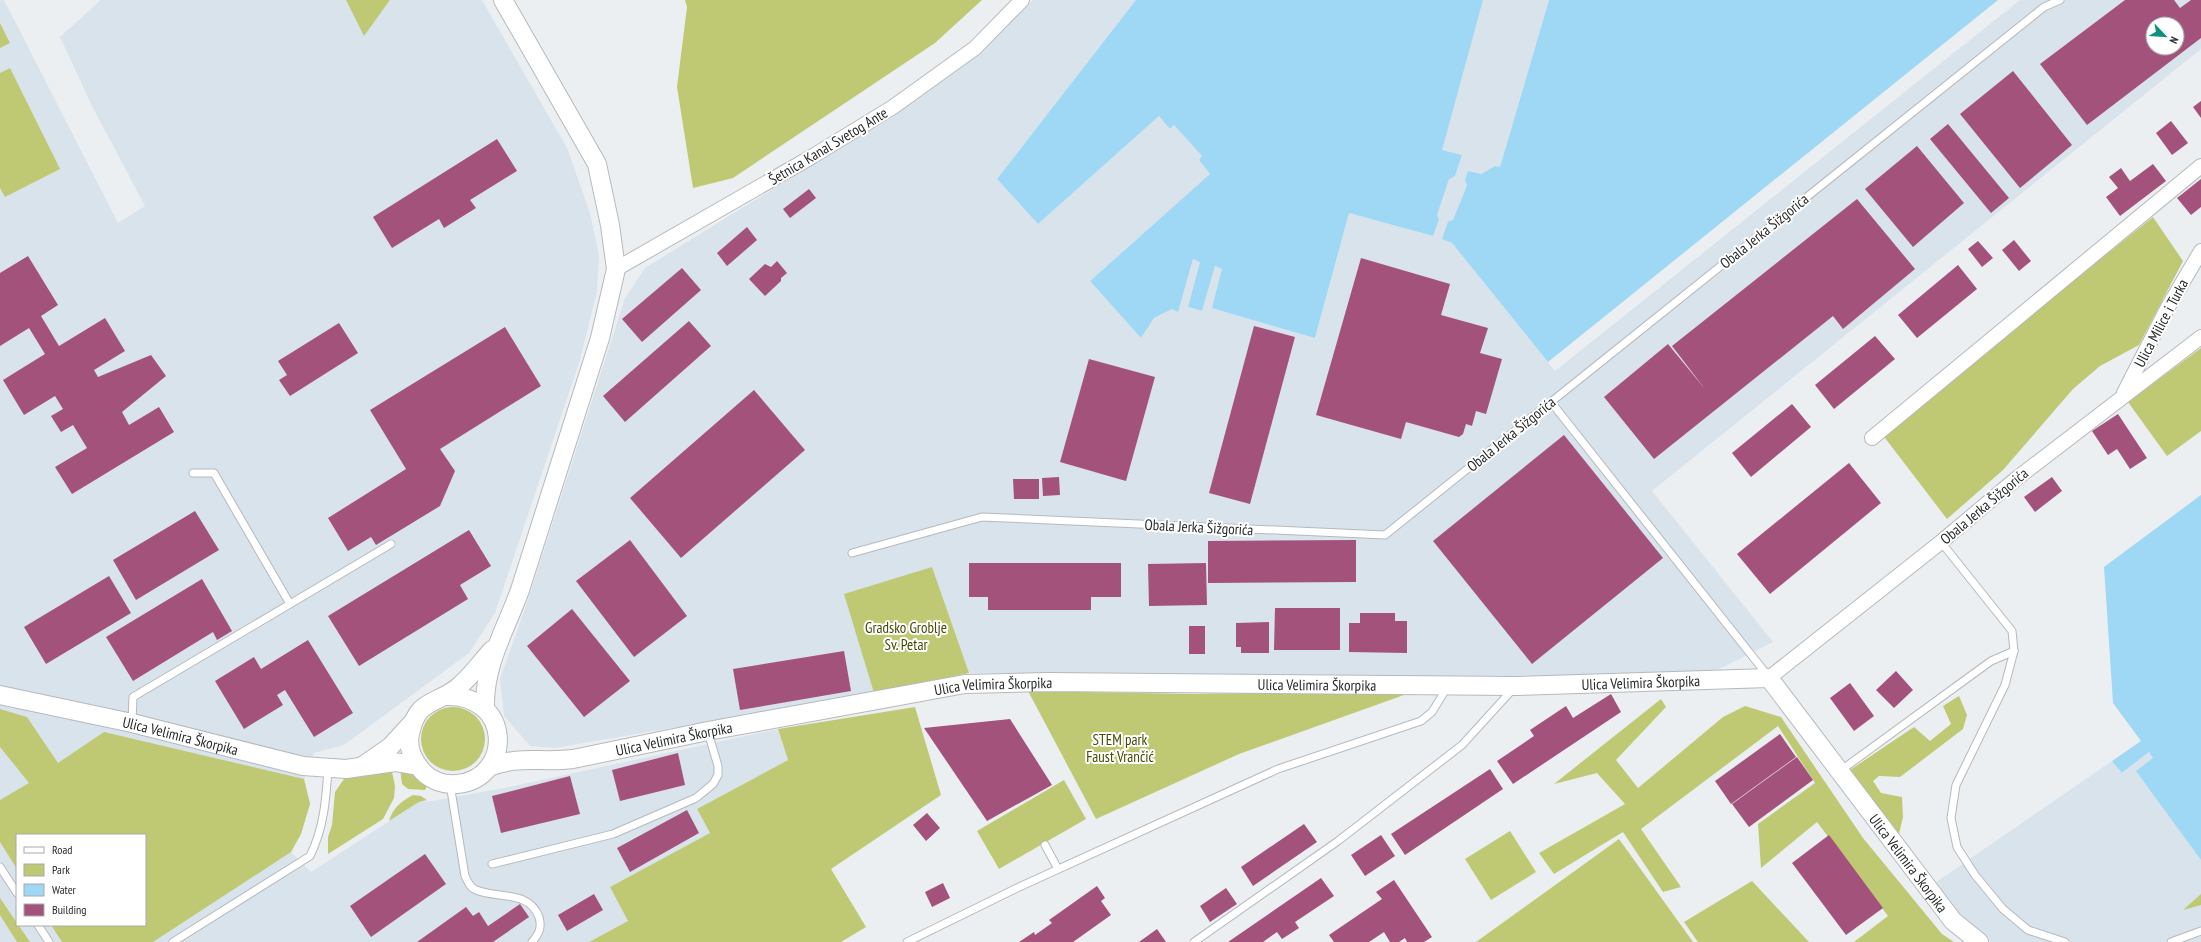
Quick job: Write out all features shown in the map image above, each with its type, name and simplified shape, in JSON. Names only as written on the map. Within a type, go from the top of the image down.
[{"type":"street","points":[[485,707],[485,690],[498,643],[509,621],[520,590],[600,338],[616,269],[610,225],[597,164],[503,0]]},
{"type":"street","name":"Šetnica Kanal Svetog Ante","points":[[616,269],[814,156],[893,107],[974,48],[1022,0]]},
{"type":"street","points":[[1872,438],[2201,166]]},
{"type":"street","name":"Ulica Milice i Turka","points":[[2122,396],[2168,307],[2201,251]]},
{"type":"street","name":"Obala Jerka Šižgorića","points":[[1769,678],[1941,542],[2016,479],[2122,396],[2201,337]]},
{"type":"street","points":[[444,696],[459,695],[473,699],[485,707],[493,719],[498,733],[495,757],[489,767],[478,777],[464,783],[450,784],[432,778],[418,766],[411,752],[409,737],[412,722],[420,710],[431,701],[444,696],[466,679],[498,643]]},
{"type":"street","name":"Ulica Velimira Škorpika","points":[[534,759],[555,761],[573,759],[708,731],[965,684],[1048,682],[1516,686],[1769,678],[1953,921],[1979,942]]},
{"type":"street","name":"Ulica Velimira Škorpika","points":[[0,695],[132,723],[303,766],[328,769],[346,769],[395,762],[418,766]]},
{"type":"street","name":"Ulica Velimira Škorpika","points":[[362,766],[390,747],[412,722]]},
{"type":"street","points":[[498,733],[517,751],[534,759]]},
{"type":"street","points":[[489,767],[517,759],[534,759]]},
{"type":"lane","name":"Obala Jerka Šižgorića","points":[[852,553],[982,517],[1385,535],[2044,7],[2060,0]]},
{"type":"lane","points":[[1551,402],[1769,678]]},
{"type":"lane","points":[[193,474],[214,473],[290,604]]},
{"type":"lane","points":[[1941,542],[2012,631],[2014,651],[2005,685],[1956,785],[1951,818],[1957,847],[1975,875],[2003,909],[2028,930],[2065,942]]},
{"type":"lane","points":[[132,723],[133,697],[391,544]]},
{"type":"lane","points":[[1839,772],[1991,661],[2014,651]]},
{"type":"lane","points":[[907,942],[1058,869],[1278,769],[1421,721],[1432,712],[1448,686]]},
{"type":"lane","points":[[1194,942],[1338,841],[1462,745],[1516,686]]},
{"type":"lane","points":[[492,864],[613,834],[696,798],[712,784],[718,775],[708,731]]},
{"type":"lane","points":[[173,942],[310,856],[317,841],[323,820],[328,769]]},
{"type":"lane","points":[[450,784],[465,876],[469,886],[476,890],[522,898],[531,904],[541,923],[539,934],[532,942]]},
{"type":"lane","points":[[1045,845],[1058,869]]},
{"type":"lane","points":[[0,867],[16,891]]},
{"type":"lane","points":[[39,926],[49,942]]},
{"type":"lane","points":[[2172,942],[2201,931]]},
{"type":"shaded area","points":[[0,0],[4,0],[118,223],[145,206],[92,106],[60,37],[101,0],[346,0],[364,35],[390,0],[482,0],[567,148],[590,213],[599,255],[597,291],[580,360],[495,613],[469,653],[344,745],[314,753],[304,779],[310,804],[301,834],[291,852],[311,872],[419,802],[433,801],[504,788],[778,729],[788,760],[697,809],[710,833],[610,887],[628,921],[589,942],[0,942]]},
{"type":"shaded area","points":[[1033,0],[1136,0],[997,179],[1038,224],[1159,116],[1170,129],[1174,125],[1202,156],[1199,160],[1210,174],[1090,281],[1141,338],[1154,318],[1172,309],[1178,311],[1193,259],[1200,262],[1188,307],[1202,311],[1215,266],[1222,268],[1315,338],[1349,213],[1433,236],[1437,215],[1449,178],[1455,176],[1462,155],[1441,150],[1483,0],[1549,0],[1500,167],[1495,166],[1481,174],[1465,180],[1467,184],[1453,221],[1443,239],[1452,243],[1555,371],[2020,0],[2201,0],[2201,49],[1652,491],[1773,642],[1707,675],[1426,676],[969,673],[932,568],[874,693],[555,748],[530,746],[504,716],[500,679],[527,603],[625,298],[645,268],[914,102],[977,56]]},
{"type":"shaded area","points":[[2149,752],[2154,758],[2137,771],[2201,860],[2201,942],[1991,942],[1957,916],[1932,885],[2112,761],[2123,773]]},
{"type":"green space","points":[[346,0],[390,0],[364,36]]},
{"type":"green space","points":[[685,0],[982,0],[935,43],[733,178],[693,188],[677,87],[687,7]]},
{"type":"green space","points":[[0,23],[10,43],[0,48]]},
{"type":"green space","points":[[10,68],[60,169],[5,197],[0,188],[0,73]]},
{"type":"green space","points":[[2153,217],[2183,261],[2139,345],[2100,366],[2073,389],[2003,470],[1947,519],[1882,434]]},
{"type":"green space","points":[[2201,348],[2201,431],[2167,456],[2128,402]]},
{"type":"green space","name":"Gradsko Groblje Sv. Petar","points":[[932,567],[969,673],[874,693],[844,594]]},
{"type":"green space","name":"STEM park Faust Vrančić","points":[[1028,691],[1193,694],[1386,691],[1404,695],[1239,754],[1096,819]]},
{"type":"green space","points":[[1959,696],[1967,715],[1963,729],[1900,777],[1879,776],[1873,781],[1881,793],[1902,797],[1903,817],[1898,838],[1850,770],[1914,727],[1930,741],[1951,724],[1943,706]]},
{"type":"green space","points":[[1661,699],[1666,707],[1616,760],[1638,788],[1723,717],[1745,706],[1781,717],[1863,838],[1942,934],[1954,942],[1854,942],[1888,916],[1817,822],[1761,868],[1758,824],[1815,783],[1778,726],[1641,829],[1681,887],[1663,892],[1623,832],[1554,874],[1539,853],[1625,804],[1597,773],[1554,784]]},
{"type":"green space","points":[[447,707],[459,707],[476,716],[483,727],[485,739],[483,751],[476,762],[459,771],[447,771],[435,766],[426,757],[421,745],[421,733],[426,721],[435,712]]},
{"type":"green space","points":[[915,707],[941,795],[831,869],[866,927],[841,942],[589,942],[628,921],[610,887],[710,833],[697,809],[788,760],[778,729]]},
{"type":"green space","points":[[0,709],[27,717],[58,763],[104,732],[304,779],[310,804],[301,834],[291,852],[153,942],[62,942],[52,926],[146,926],[146,834],[16,834],[16,867],[0,842],[0,800],[29,783],[0,747]]},
{"type":"green space","points":[[391,767],[395,786],[394,798],[383,819],[328,854],[328,837],[332,825],[335,792],[344,779]]},
{"type":"green space","points":[[400,769],[407,769],[428,784],[425,790],[408,789],[402,784]]},
{"type":"green space","points":[[1064,780],[1086,819],[999,869],[977,831]]},
{"type":"green space","points":[[413,795],[421,796],[427,800],[419,802],[389,821],[398,805]]},
{"type":"green space","points":[[1510,831],[1536,872],[1491,900],[1465,859]]},
{"type":"green space","points":[[1619,839],[1693,942],[1476,942]]},
{"type":"green space","points":[[1752,881],[1809,942],[1698,942],[1684,922]]},
{"type":"green space","points":[[2201,894],[2201,905],[2183,910]]},
{"type":"green space","points":[[0,898],[16,921],[16,926],[19,926],[30,942],[17,942],[0,915]]},
{"type":"water","points":[[1136,0],[1483,0],[1442,150],[1462,155],[1455,176],[1449,179],[1437,215],[1439,219],[1433,236],[1349,213],[1315,338],[1212,308],[1222,269],[1215,266],[1202,311],[1188,307],[1200,262],[1193,259],[1178,312],[1172,309],[1154,318],[1141,338],[1090,281],[1210,174],[1199,160],[1202,156],[1174,125],[1170,129],[1159,116],[1038,224],[997,179]]},
{"type":"water","points":[[1549,0],[1998,0],[1548,362],[1452,243],[1442,239],[1448,222],[1453,220],[1467,185],[1465,180],[1468,171],[1481,174],[1495,166],[1500,167]]},
{"type":"water","points":[[2201,495],[2201,860],[2136,771],[2153,758],[2149,752],[2122,773],[2112,761],[2141,741],[2113,703],[2104,567]]},
{"type":"building","points":[[2125,0],[2174,0],[2180,8],[2191,0],[2201,0],[2201,38],[2185,50],[2185,16],[2145,16],[2145,56],[2177,56],[2087,125],[2040,64]]},
{"type":"building","points":[[2013,71],[2072,145],[2020,188],[1960,114]]},
{"type":"building","points":[[2201,101],[2201,118],[2193,107]]},
{"type":"building","points":[[2171,121],[2188,143],[2172,155],[2156,133]]},
{"type":"building","points":[[1948,124],[2009,198],[1991,213],[1930,139]]},
{"type":"building","points":[[497,139],[517,171],[470,200],[476,208],[444,228],[439,219],[392,248],[373,217]]},
{"type":"building","points":[[1917,146],[1964,203],[1913,247],[1865,189]]},
{"type":"building","points":[[2153,164],[2166,181],[2120,216],[2106,197],[2118,188],[2109,177],[2121,168],[2130,181]]},
{"type":"building","points":[[2201,179],[2201,207],[2191,215],[2177,198]]},
{"type":"building","points":[[809,189],[816,198],[790,218],[783,209]]},
{"type":"building","points":[[1857,199],[1915,269],[1843,329],[1833,316],[1654,459],[1604,397],[1668,344],[1705,389],[1672,346]]},
{"type":"building","points":[[747,227],[757,240],[727,266],[717,253]]},
{"type":"building","points":[[2014,240],[2031,261],[2019,271],[2002,250]]},
{"type":"building","points":[[1978,241],[1993,258],[1982,267],[1968,249]]},
{"type":"building","points":[[28,256],[58,305],[41,316],[59,346],[105,318],[125,351],[94,370],[98,377],[151,355],[166,376],[122,412],[129,425],[159,407],[174,432],[72,494],[55,467],[87,448],[73,425],[61,432],[51,416],[63,409],[55,396],[24,415],[3,380],[45,354],[29,328],[0,346],[0,273]]},
{"type":"building","points":[[1361,258],[1450,284],[1441,315],[1488,328],[1480,353],[1502,359],[1486,414],[1476,411],[1472,426],[1466,424],[1463,434],[1459,437],[1406,422],[1401,439],[1316,415]]},
{"type":"building","points":[[777,261],[787,273],[765,296],[749,279],[765,264],[771,267]]},
{"type":"building","points":[[1958,265],[1977,289],[1917,338],[1898,315]]},
{"type":"building","points":[[682,268],[701,290],[642,342],[622,319]]},
{"type":"building","points":[[689,321],[711,346],[625,422],[603,396]]},
{"type":"building","points":[[339,323],[358,353],[290,396],[279,380],[287,375],[278,361]]},
{"type":"building","points":[[1254,326],[1295,337],[1250,504],[1209,493]]},
{"type":"building","points":[[505,327],[541,386],[440,449],[455,471],[440,506],[376,545],[371,537],[348,551],[328,518],[406,469],[370,410]]},
{"type":"building","points":[[1875,336],[1895,359],[1834,409],[1815,385]]},
{"type":"building","points":[[1089,359],[1155,377],[1126,481],[1060,462]]},
{"type":"building","points":[[754,390],[805,450],[681,558],[630,498]]},
{"type":"building","points":[[1792,404],[1811,427],[1751,477],[1732,453]]},
{"type":"building","points":[[2118,414],[2147,458],[2130,469],[2117,449],[2108,455],[2092,431]]},
{"type":"building","points":[[1564,435],[1663,558],[1532,664],[1433,541]]},
{"type":"building","points":[[1849,463],[1881,503],[1770,594],[1737,554]]},
{"type":"building","points":[[1059,477],[1060,495],[1043,496],[1042,478]]},
{"type":"building","points":[[2052,477],[2062,491],[2035,512],[2024,497]]},
{"type":"building","points":[[1013,479],[1039,479],[1039,499],[1014,499]]},
{"type":"building","points":[[195,511],[219,550],[136,600],[113,560]]},
{"type":"building","points":[[469,530],[491,566],[460,585],[468,599],[359,666],[328,616]]},
{"type":"building","points":[[630,540],[687,616],[634,657],[576,581]]},
{"type":"building","points":[[1356,540],[1356,582],[1208,583],[1208,541]]},
{"type":"building","points":[[969,563],[1121,563],[1121,597],[1091,597],[1091,610],[988,610],[988,597],[969,597]]},
{"type":"building","points":[[1206,563],[1207,605],[1149,606],[1148,564]]},
{"type":"building","points":[[109,576],[131,613],[46,664],[24,627]]},
{"type":"building","points":[[202,579],[232,631],[217,640],[213,632],[133,681],[106,637]]},
{"type":"building","points":[[1275,608],[1340,608],[1340,650],[1274,650]]},
{"type":"building","points":[[572,609],[630,681],[584,717],[527,646]]},
{"type":"building","points":[[1360,613],[1395,613],[1395,621],[1407,621],[1407,653],[1349,652],[1349,623],[1360,623]]},
{"type":"building","points":[[1269,622],[1269,653],[1241,653],[1241,647],[1236,647],[1236,623]]},
{"type":"building","points":[[1189,626],[1205,626],[1205,654],[1189,654]]},
{"type":"building","points":[[308,640],[353,713],[314,737],[285,690],[277,695],[283,705],[244,729],[215,681],[254,657],[261,669]]},
{"type":"building","points":[[844,651],[851,691],[740,710],[733,669]]},
{"type":"building","points":[[1896,671],[1913,690],[1894,708],[1876,690]]},
{"type":"building","points":[[1850,683],[1874,716],[1854,731],[1830,698]]},
{"type":"building","points":[[1611,694],[1621,712],[1513,784],[1497,761],[1534,736],[1530,730],[1566,706],[1573,718]]},
{"type":"building","points":[[1010,719],[1052,785],[987,821],[924,728]]},
{"type":"building","points":[[1780,734],[1796,757],[1731,804],[1715,781]]},
{"type":"building","points":[[678,753],[685,785],[620,801],[612,770]]},
{"type":"building","points":[[1797,757],[1813,780],[1749,827],[1732,804]]},
{"type":"building","points":[[1490,769],[1503,789],[1405,855],[1391,834]]},
{"type":"building","points":[[570,776],[580,814],[501,833],[492,796]]},
{"type":"building","points":[[687,810],[699,833],[630,872],[617,848]]},
{"type":"building","points":[[927,813],[940,828],[926,841],[913,825]]},
{"type":"building","points":[[1304,824],[1317,842],[1253,886],[1241,867]]},
{"type":"building","points":[[1381,835],[1395,856],[1365,876],[1351,855]]},
{"type":"building","points":[[1829,835],[1883,908],[1846,935],[1792,863]]},
{"type":"building","points":[[425,854],[446,884],[371,937],[350,906]]},
{"type":"building","points":[[1321,878],[1334,896],[1295,922],[1299,928],[1282,939],[1277,932],[1263,942],[1228,942]]},
{"type":"building","points":[[1394,880],[1432,937],[1424,942],[1407,942],[1405,938],[1399,942],[1390,942],[1384,932],[1369,942],[1334,942],[1329,935],[1382,899],[1376,892]]},
{"type":"building","points":[[943,883],[950,898],[932,907],[925,892]]},
{"type":"building","points":[[1097,886],[1105,898],[1101,901],[1111,915],[1073,942],[1019,942],[1034,932],[1035,935],[1052,923],[1049,920]]},
{"type":"building","points":[[1226,888],[1237,904],[1210,922],[1200,906]]},
{"type":"building","points":[[594,894],[603,910],[567,931],[558,915]]},
{"type":"building","points":[[520,904],[529,917],[493,942],[417,942],[466,907],[473,916],[479,912],[488,926]]},
{"type":"building","points":[[1157,929],[1166,942],[1139,942]]}]
